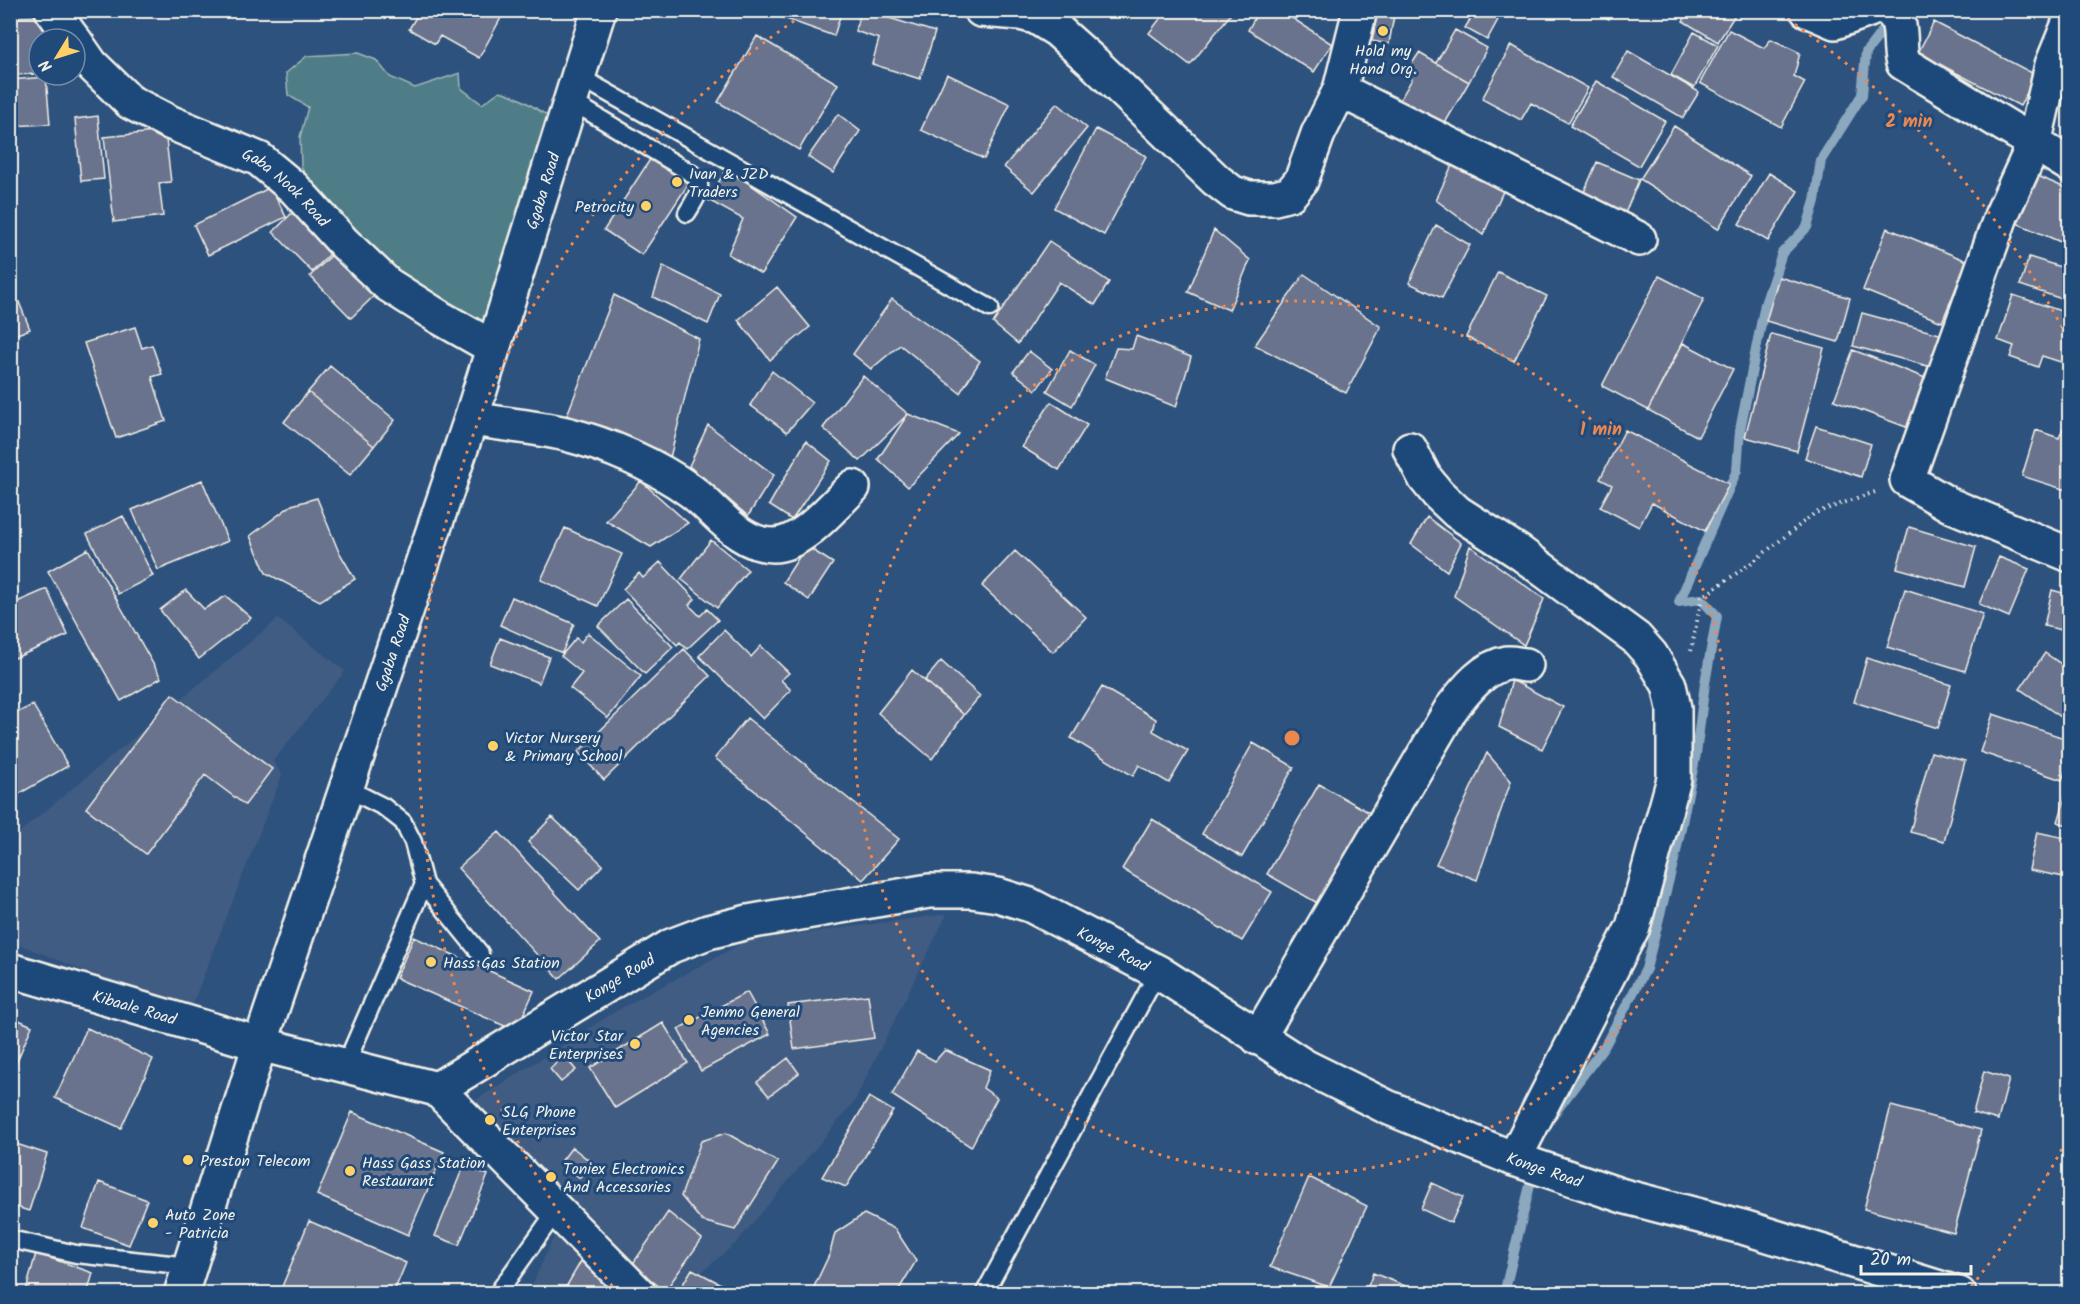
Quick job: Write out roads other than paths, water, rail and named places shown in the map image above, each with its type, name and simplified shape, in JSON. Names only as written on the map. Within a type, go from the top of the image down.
[{"type":"street","name":"Gaba Nook Road","points":[[52,10],[64,27]]},
{"type":"street","name":"Ggaba Road","points":[[185,1280],[260,1044],[471,419],[599,10]]},
{"type":"street","points":[[981,10],[1036,17],[1057,30],[1216,180],[1233,193],[1249,198],[1275,198],[1290,194],[1301,181],[1318,134],[1340,90],[1360,10]]},
{"type":"street","points":[[1807,10],[1835,22],[1869,10]]},
{"type":"street","points":[[1889,10],[1895,15],[1900,30],[1899,52],[1903,63],[2070,165]]},
{"type":"street","points":[[2070,21],[2052,65],[2034,144],[2001,216],[1907,480],[1950,505],[2070,555]]},
{"type":"street","name":"Gaba Nook Road","points":[[87,58],[112,87],[130,102],[169,122],[259,159],[294,188],[344,243],[387,284],[492,347]]},
{"type":"street","points":[[1340,90],[1639,239]]},
{"type":"street","points":[[471,419],[566,434],[614,451],[666,474],[692,492],[753,542],[775,545],[798,538],[853,487]]},
{"type":"street","points":[[1410,449],[1425,478],[1457,512],[1519,552],[1635,638],[1651,655],[1669,685],[1674,708],[1674,779],[1633,927],[1514,1159]]},
{"type":"street","points":[[1258,1038],[1451,709],[1466,689],[1488,671],[1507,663],[1526,665]]},
{"type":"street","name":"Konge Road","points":[[437,1089],[671,946],[708,932],[748,922],[929,891],[971,891],[998,895],[1030,905],[1158,972],[1304,1066],[1387,1107],[1514,1159],[1623,1196],[1746,1228],[1959,1293]]},
{"type":"street","name":"Kibaale Road","points":[[10,970],[260,1044]]},
{"type":"street","points":[[260,1044],[437,1089],[639,1293]]},
{"type":"lane","points":[[574,89],[698,179],[700,190],[687,213]]},
{"type":"lane","points":[[574,89],[990,308]]},
{"type":"lane","points":[[346,788],[384,807],[402,822],[413,842],[424,884],[480,953]]},
{"type":"lane","points":[[345,1066],[424,884]]},
{"type":"lane","points":[[984,1293],[1158,972]]},
{"type":"lane","points":[[497,1293],[557,1210]]},
{"type":"lane","points":[[10,1239],[185,1280]]},
{"type":"waterway","points":[[1679,602],[1737,470],[1740,430],[1765,304],[1782,253],[1807,227],[1815,201],[1821,160],[1862,95],[1866,52],[1891,20]]},
{"type":"waterway","points":[[1553,1115],[1604,1047],[1646,969],[1676,852],[1696,754],[1717,616],[1701,599],[1679,602]]},
{"type":"waterway","points":[[1504,1294],[1530,1185]]},
{"type":"place","name":"Hold my Hand Org.","points":[[1383,31]]},
{"type":"place","name":"Ivan & JZD Traders","points":[[677,182]]},
{"type":"place","name":"Petrocity","points":[[646,206]]},
{"type":"place","name":"Victor Nursery & Primary School","points":[[493,746]]},
{"type":"place","name":"Hass Gas Station","points":[[431,962]]},
{"type":"place","name":"Jenmo General Agencies","points":[[689,1020]]},
{"type":"place","name":"Victor Star Enterprises","points":[[635,1044]]},
{"type":"place","name":"SLG Phone Enterprises","points":[[490,1120]]},
{"type":"place","name":"Preston Telecom","points":[[188,1160]]},
{"type":"place","name":"Hass Gass Station Restaurant","points":[[350,1171]]},
{"type":"place","name":"Toniex Electronics And Accessories","points":[[551,1177]]},
{"type":"place","name":"Auto Zone - Patricia","points":[[153,1223]]}]
